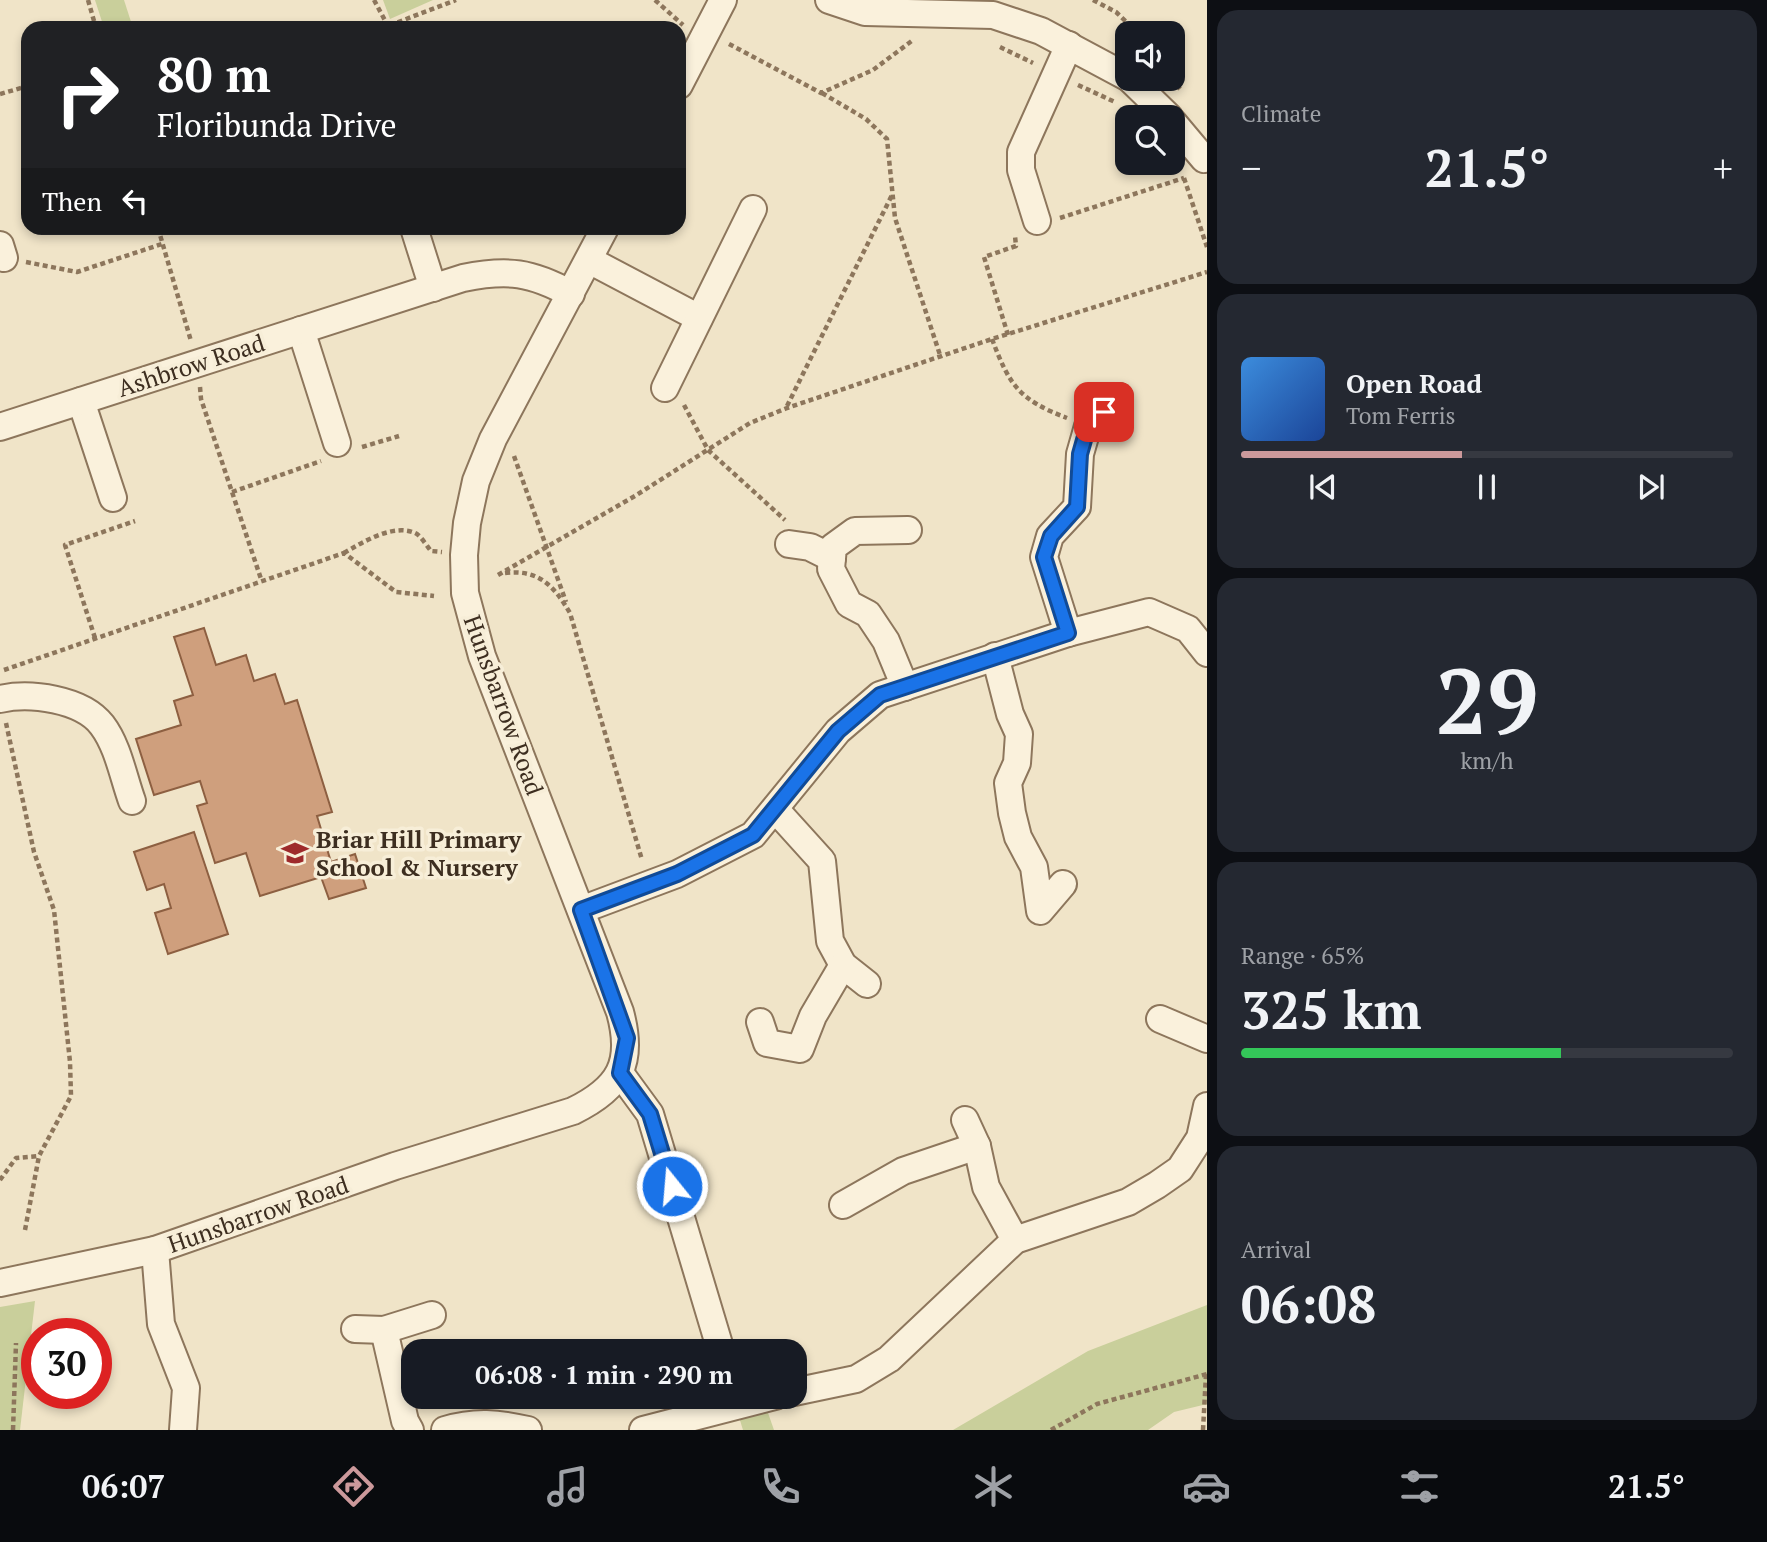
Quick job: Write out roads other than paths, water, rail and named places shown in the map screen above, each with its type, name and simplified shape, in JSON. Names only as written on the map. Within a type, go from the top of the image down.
[{"type":"street","points":[[829,0],[865,12],[916,17],[993,15],[1041,31],[1115,71]]},
{"type":"street","points":[[686,71],[712,21]]},
{"type":"street","points":[[1037,221],[1021,170],[1021,152],[1069,45]]},
{"type":"street","points":[[1142,91],[1156,105]]},
{"type":"street","points":[[1185,136],[1204,159],[1207,158]]},
{"type":"street","points":[[668,381],[753,209]]},
{"type":"street","points":[[416,235],[433,288]]},
{"type":"street","name":"Hunsbarrow Road","points":[[0,1283],[155,1250],[395,1167],[573,1111],[595,1100],[620,1073],[627,1038],[581,910],[482,656],[465,593],[464,555],[467,523],[476,481],[504,418],[602,235]]},
{"type":"street","points":[[589,260],[699,317]]},
{"type":"street","name":"Ashbrow Road","points":[[0,427],[433,288],[489,273],[517,272],[541,278],[571,294]]},
{"type":"street","points":[[301,330],[339,451]]},
{"type":"street","points":[[1068,633],[1044,557],[1051,536],[1077,507],[1080,454],[1088,426],[1119,397]]},
{"type":"street","points":[[81,401],[113,498]]},
{"type":"street","points":[[905,687],[886,641],[868,614],[849,604],[831,569],[834,547],[855,531],[908,530]]},
{"type":"street","points":[[789,544],[810,547],[832,558]]},
{"type":"street","points":[[581,910],[650,884],[753,835],[838,731],[880,695],[1068,633],[1149,612],[1188,629],[1207,653]]},
{"type":"street","points":[[995,656],[1010,714],[1019,734],[1017,763],[1008,783],[1012,813],[1018,837],[1034,867],[1040,911],[1063,884]]},
{"type":"street","points":[[1,699],[45,696],[68,704],[100,722],[111,741],[132,801]]},
{"type":"street","points":[[775,809],[822,861],[830,941],[843,965],[867,984]]},
{"type":"street","points":[[760,1022],[767,1043],[800,1049],[813,1016],[843,965]]},
{"type":"street","points":[[1160,1019],[1207,1039]]},
{"type":"street","points":[[620,1073],[650,1114],[717,1339]]},
{"type":"street","points":[[807,1389],[856,1379],[889,1359],[1015,1240],[1128,1202],[1180,1169],[1200,1138],[1207,1106]]},
{"type":"street","points":[[965,1120],[977,1146],[986,1187],[1015,1240]]},
{"type":"street","points":[[843,1205],[903,1171],[977,1146]]},
{"type":"street","points":[[155,1250],[161,1324],[186,1388],[183,1430]]},
{"type":"street","points":[[355,1329],[384,1330],[432,1315]]},
{"type":"street","points":[[384,1330],[405,1422],[410,1430]]},
{"type":"street","points":[[643,1430],[710,1409]]},
{"type":"street","points":[[445,1430],[470,1423],[500,1423],[528,1430]]},
{"type":"place","name":"Briar Hill Primary School & Nursery","points":[[295,853]]}]
